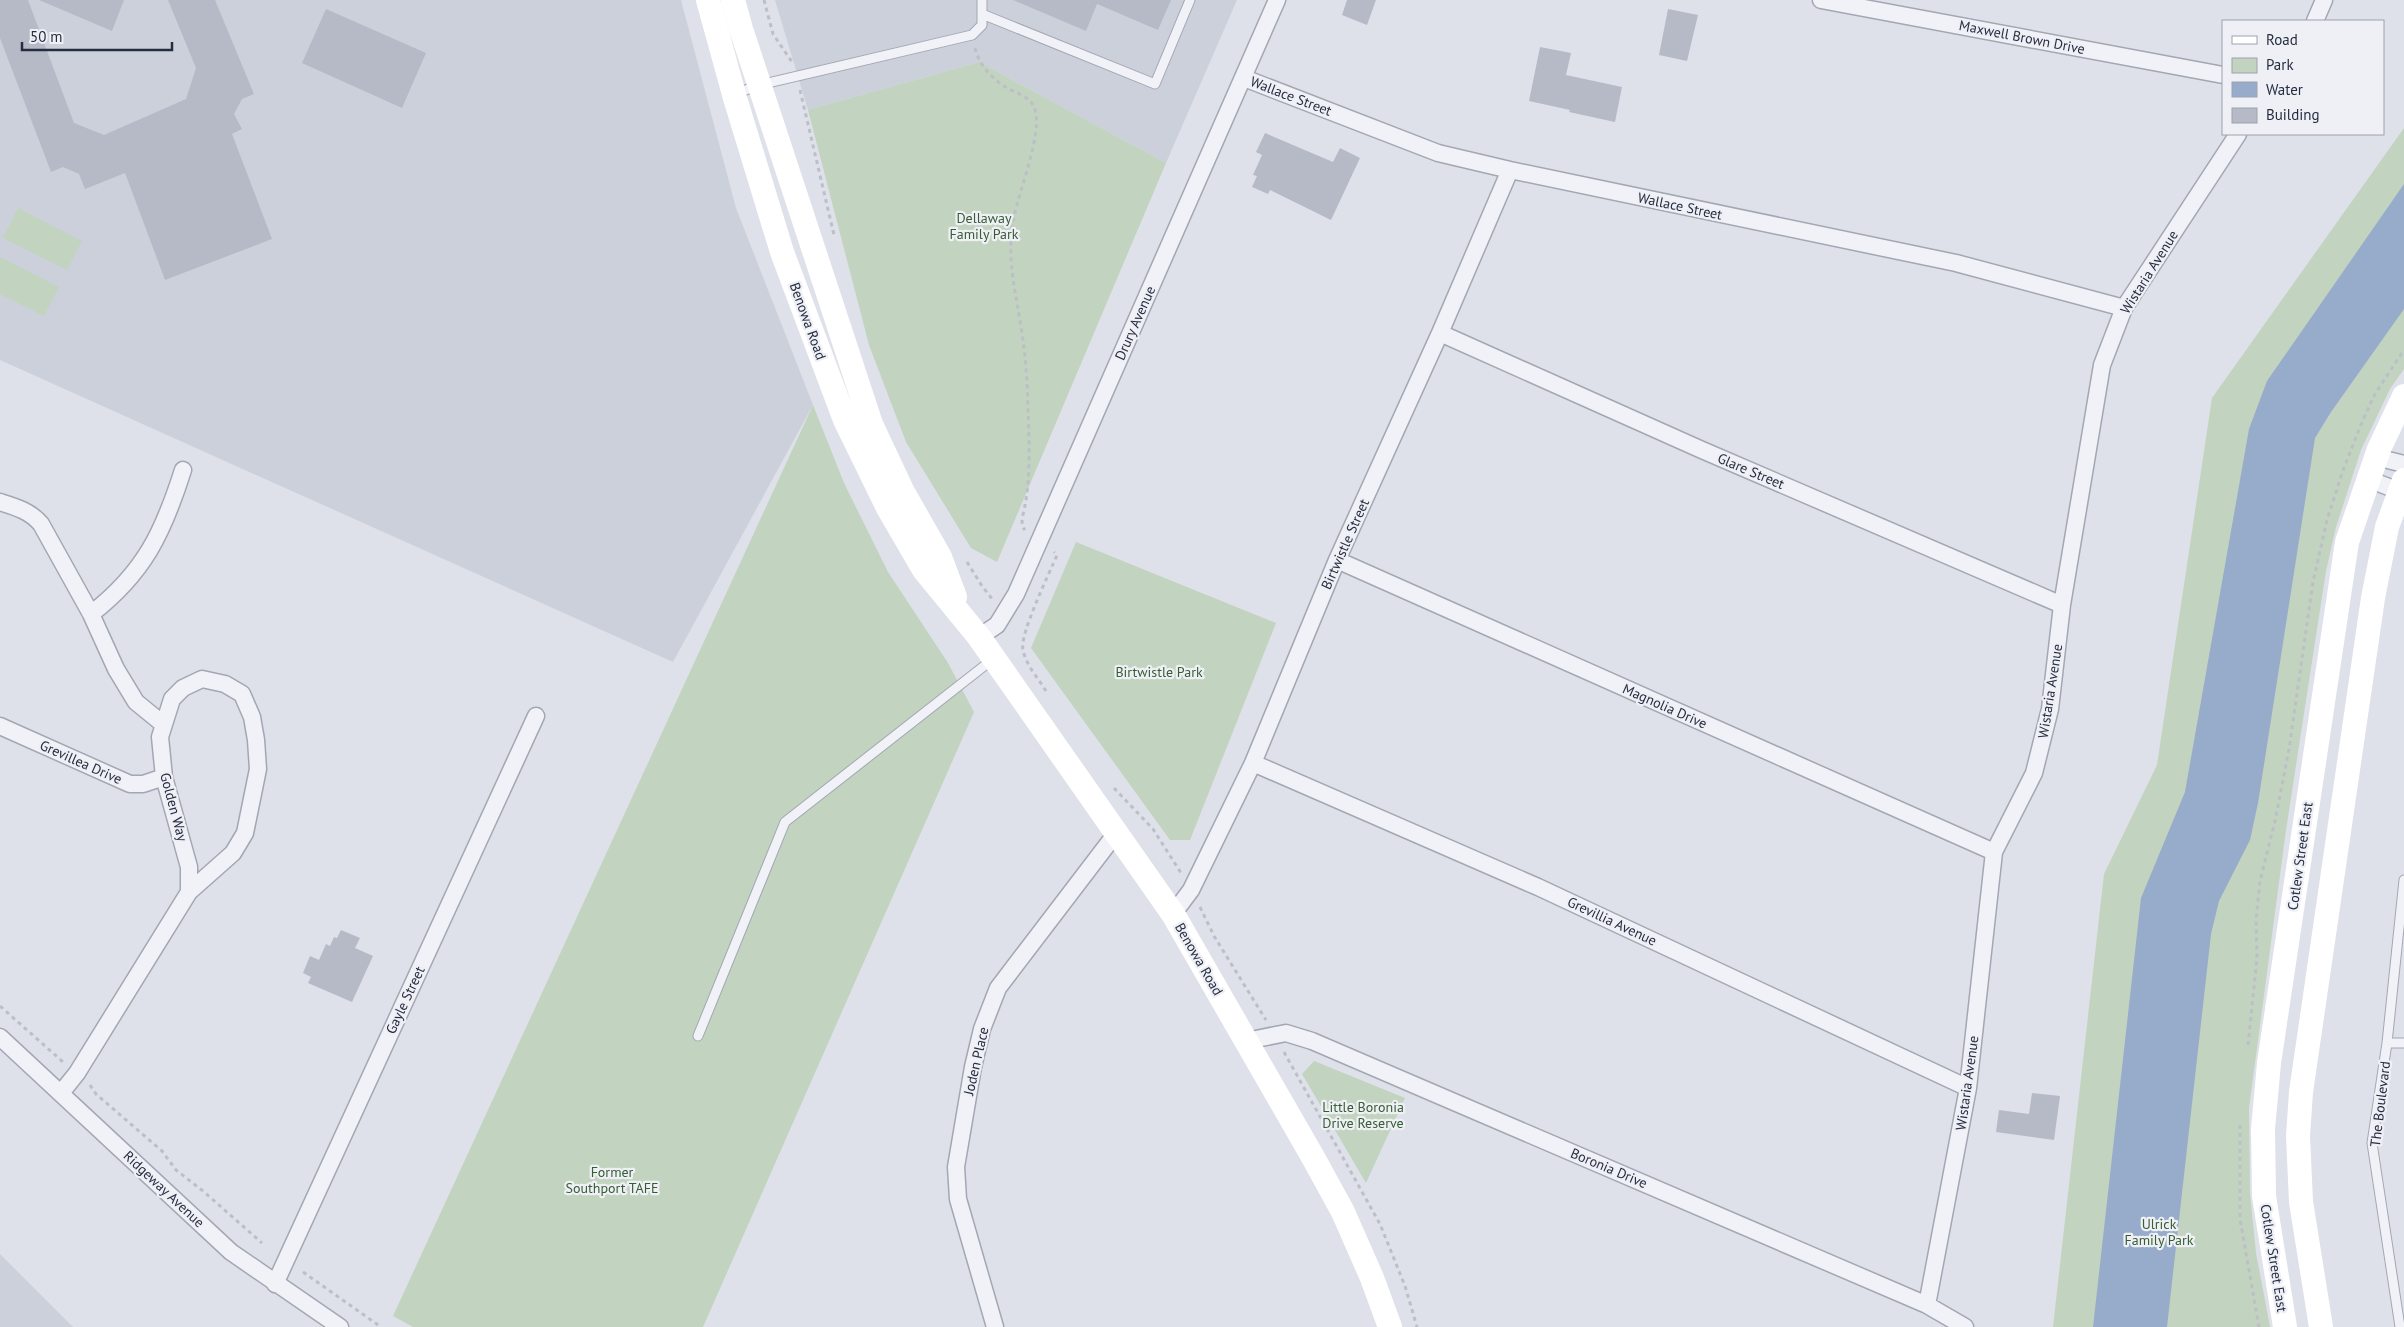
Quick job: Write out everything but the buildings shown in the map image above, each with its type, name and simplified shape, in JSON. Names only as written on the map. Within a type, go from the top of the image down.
[{"type":"main road","name":"Benowa Road","points":[[708,0],[734,94],[782,252],[845,420],[888,508],[924,570],[979,636],[1173,914],[1343,1212],[1372,1278],[1390,1327]]},
{"type":"main road","name":"Benowa Road","points":[[733,0],[759,85],[871,424],[903,492],[940,557],[963,617]]},
{"type":"main road","name":"Cotlew Street East","points":[[2285,1327],[2264,1196],[2263,1130],[2267,1082],[2347,542],[2376,457],[2404,396]]},
{"type":"main road","points":[[2321,1327],[2300,1202],[2298,1136],[2301,1092],[2339,820],[2373,598],[2394,535],[2402,488]]},
{"type":"street","name":"Drury Avenue","points":[[979,636],[997,625],[1016,594],[1278,0]]},
{"type":"street","name":"Maxwell Brown Drive","points":[[1821,0],[2222,75]]},
{"type":"street","points":[[2314,20],[2324,0]]},
{"type":"street","name":"Wallace Street","points":[[1244,78],[1438,153],[1510,170],[1956,263],[2124,308]]},
{"type":"street","name":"Wistaria Avenue","points":[[1927,1305],[1968,1088],[1994,852],[2034,773],[2050,709],[2062,606],[2102,365],[2124,308],[2237,135]]},
{"type":"street","name":"Birtwistle Street","points":[[1173,914],[1191,890],[1252,763],[1337,560],[1440,333],[1510,170]]},
{"type":"street","name":"Glare Street","points":[[1440,333],[1702,450],[2062,606]]},
{"type":"street","points":[[2376,457],[2404,464]]},
{"type":"street","points":[[91,614],[115,595],[146,557],[167,516],[183,470]]},
{"type":"street","points":[[2368,479],[2402,488]]},
{"type":"street","points":[[0,502],[22,509],[34,516],[41,524],[91,614],[116,670],[136,702],[163,724]]},
{"type":"street","name":"Magnolia Drive","points":[[1337,560],[1994,852]]},
{"type":"street","name":"Golden Way","points":[[61,1093],[77,1072],[188,892],[233,853],[244,833],[258,769],[252,717],[242,694],[215,681],[202,679],[182,688],[172,699],[160,736],[164,777],[184,845],[188,867],[188,892]]},
{"type":"street","name":"Gayle Street","points":[[274,1284],[536,716]]},
{"type":"street","name":"Grevillea Drive","points":[[0,726],[130,784],[143,784],[164,777]]},
{"type":"street","name":"Grevillia Avenue","points":[[1252,763],[1538,887],[1968,1088]]},
{"type":"street","name":"Joden Place","points":[[995,1327],[958,1200],[956,1167],[971,1077],[982,1029],[998,988],[1117,832]]},
{"type":"street","name":"Boronia Drive","points":[[1246,1041],[1286,1033],[1312,1041],[1927,1305],[1965,1327]]},
{"type":"street","name":"Ridgeway Avenue","points":[[0,1037],[231,1252],[274,1284],[340,1327]]},
{"type":"lane","points":[[734,94],[759,85],[972,35],[982,25],[982,0]]},
{"type":"lane","points":[[982,14],[1155,84],[1190,0]]},
{"type":"lane","points":[[698,1036],[785,822],[994,658]]},
{"type":"lane","name":"The Boulevard","points":[[2400,1327],[2372,1143],[2387,1043],[2404,880]]},
{"type":"lane","points":[[2387,1043],[2404,1043]]},
{"type":"path","points":[[764,0],[774,34],[791,59],[797,76],[836,244]]},
{"type":"path","points":[[972,35],[977,56],[988,74],[1004,86],[1026,97],[1034,107],[1035,135],[1013,222],[1010,268],[1022,335],[1028,406],[1028,469],[1023,528],[1057,555],[1025,631],[1022,648],[1030,667],[1046,692]]},
{"type":"path","points":[[966,561],[982,586],[1004,613]]},
{"type":"path","points":[[1095,801],[1114,788],[1108,780]]},
{"type":"path","points":[[0,1006],[63,1062]]},
{"type":"path","points":[[88,1083],[96,1094],[162,1151],[176,1170],[203,1191],[262,1244]]},
{"type":"path","points":[[303,1272],[381,1327]]},
{"type":"shaded area","points":[[0,0],[681,0],[736,208],[813,405],[673,662],[0,360]]},
{"type":"shaded area","points":[[775,0],[1237,0],[1166,163],[979,62],[808,110]]},
{"type":"shaded area","points":[[0,1254],[73,1327],[0,1327]]},
{"type":"green space","name":"Dellaway Family Park","points":[[979,62],[1166,163],[997,562],[971,548],[906,442],[869,345],[808,110]]},
{"type":"green space","name":"Ulrick Family Park","points":[[2404,128],[2404,369],[2390,389],[2361,450],[2336,527],[2326,571],[2286,830],[2249,1108],[2250,1193],[2256,1253],[2270,1327],[2053,1327],[2104,874],[2157,765],[2212,398]]},
{"type":"green space","points":[[18,208],[82,241],[67,270],[3,238]]},
{"type":"green space","points":[[0,257],[59,287],[44,316],[0,294]]},
{"type":"green space","name":"Former Southport TAFE","points":[[813,405],[844,483],[888,572],[948,663],[974,712],[703,1327],[413,1327],[393,1316]]},
{"type":"green space","name":"Birtwistle Park","points":[[1076,542],[1276,623],[1190,840],[1170,840],[1031,648]]},
{"type":"green space","name":"Little Boronia Drive Reserve","points":[[1314,1061],[1405,1098],[1366,1183],[1302,1074]]},
{"type":"water","points":[[2404,184],[2404,309],[2331,412],[2315,438],[2258,803],[2250,840],[2219,901],[2211,934],[2167,1327],[2093,1327],[2141,898],[2185,792],[2249,429],[2267,381]]}]
